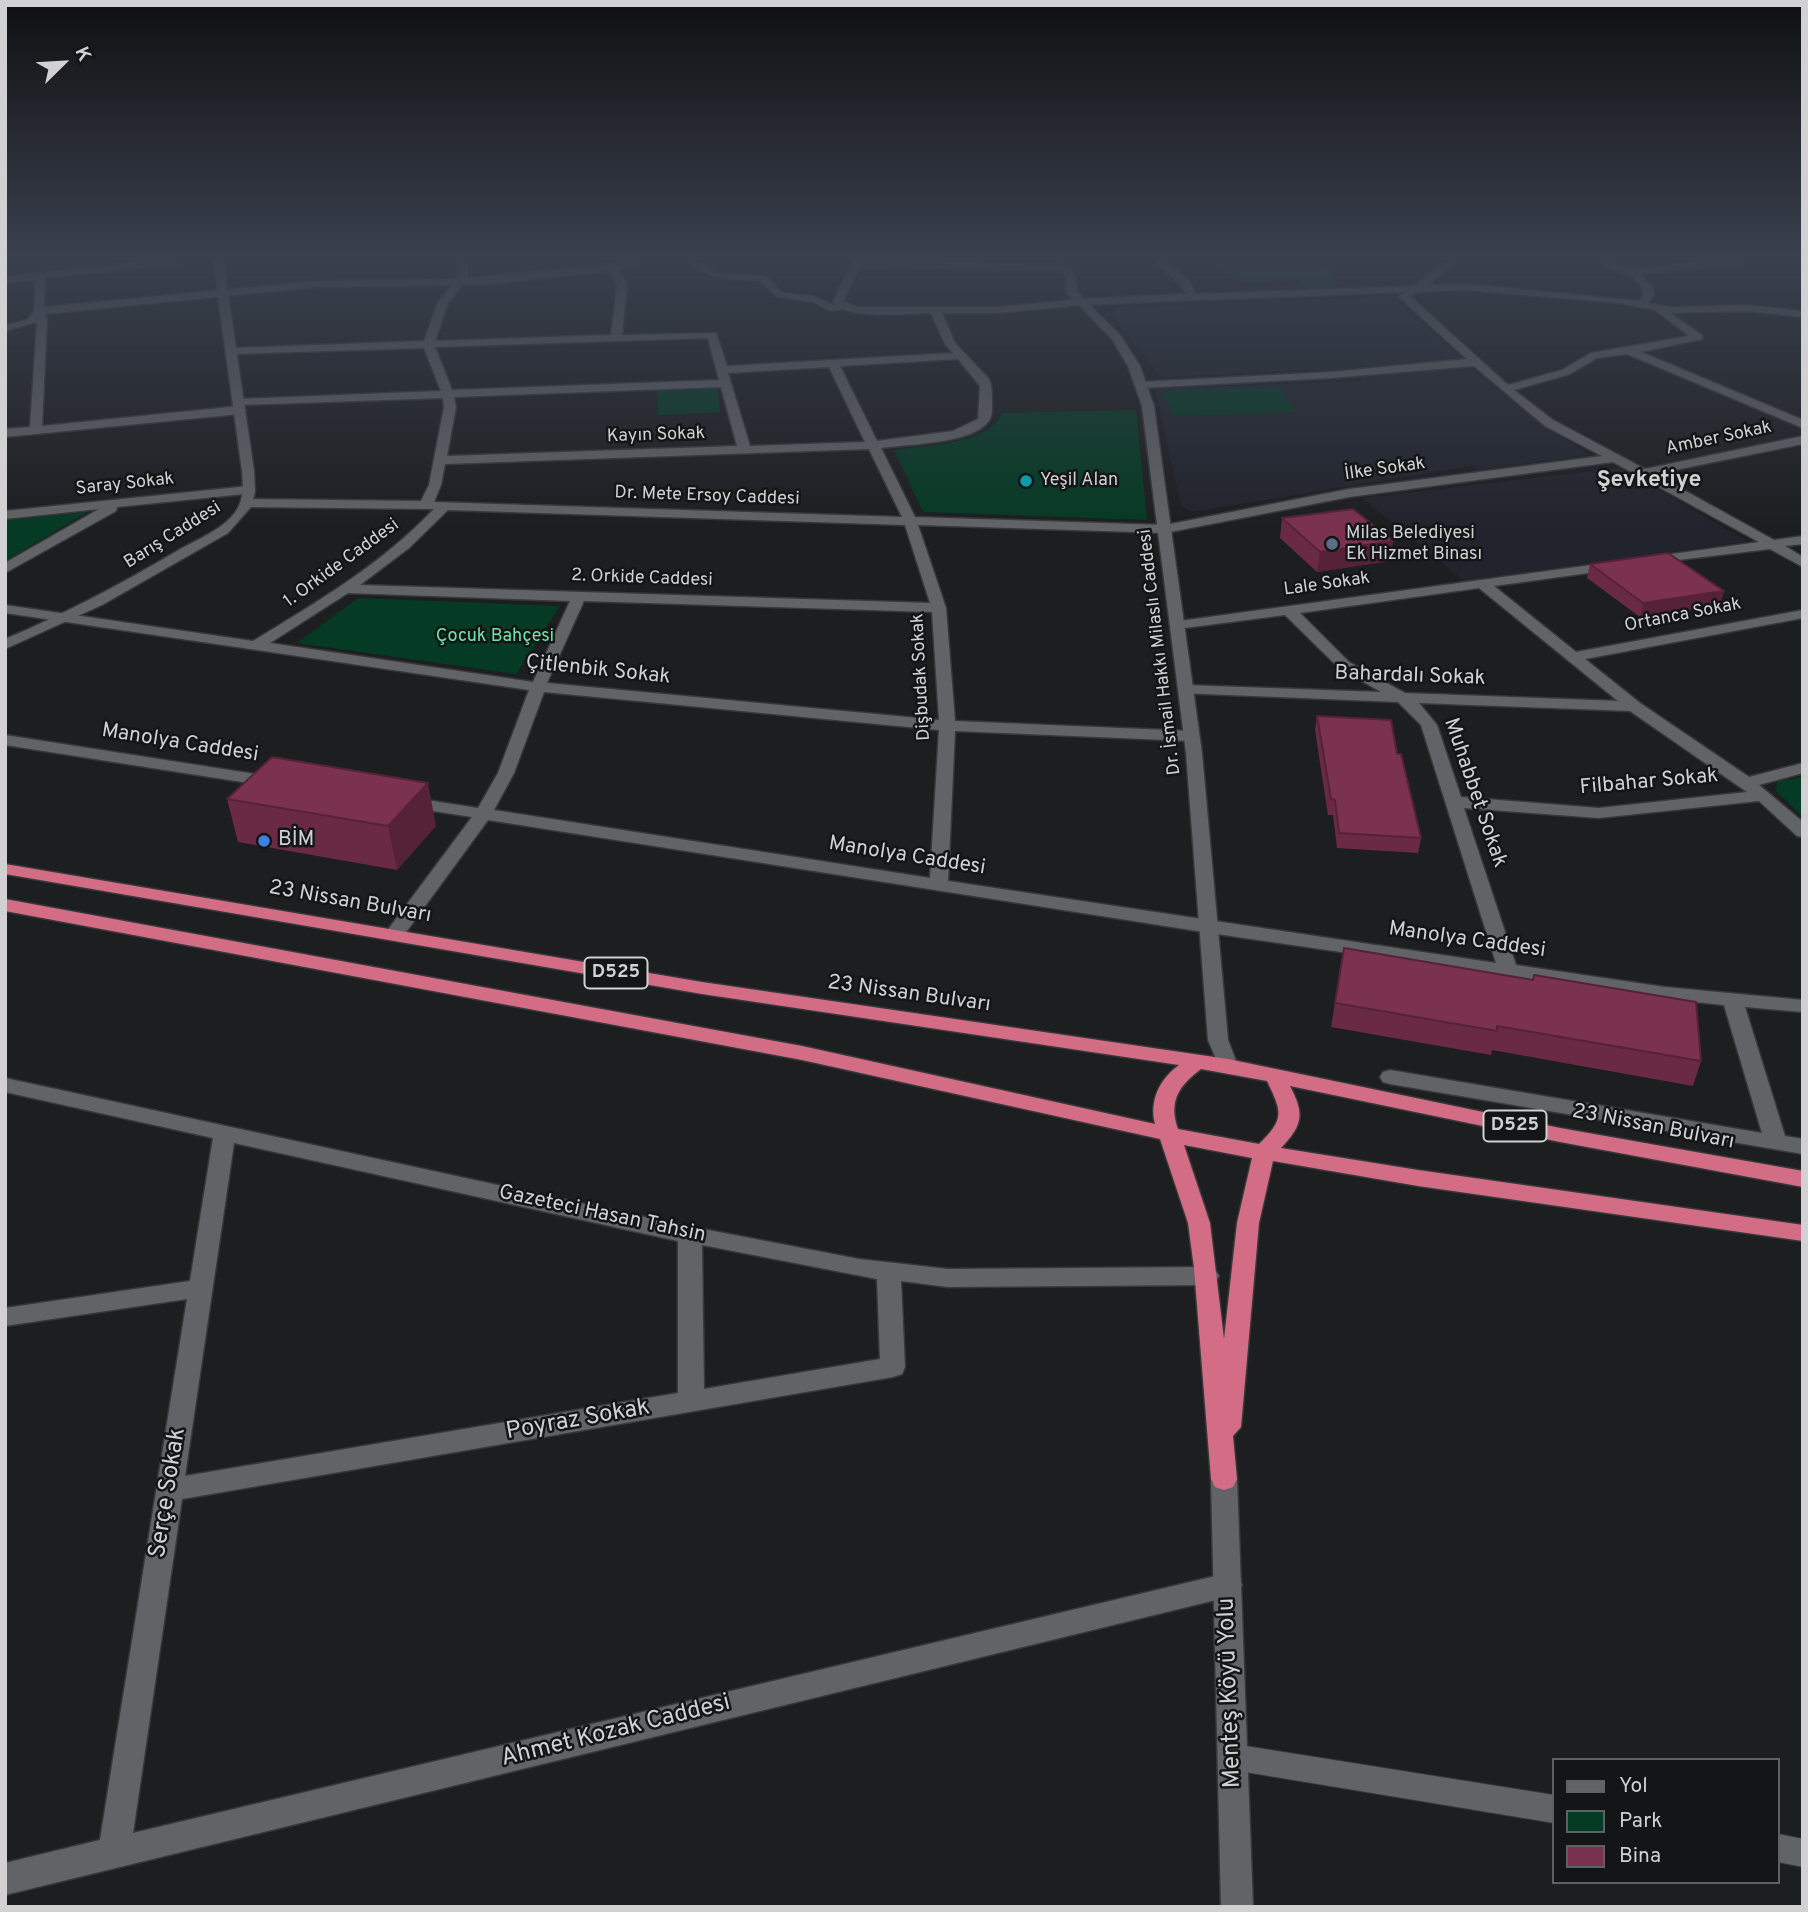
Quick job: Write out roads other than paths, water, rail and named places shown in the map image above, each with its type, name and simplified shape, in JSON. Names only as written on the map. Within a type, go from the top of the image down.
[{"type":"highway","name":"23 Nissan Bulvarı","points":[[5,869],[792,1002],[1228,1066],[1547,1133],[1803,1179]]},
{"type":"highway","name":"D525","points":[[5,905],[720,1036],[1169,1134],[1264,1152],[1432,1180],[1803,1233]]},
{"type":"highway","points":[[1198,1061],[1173,1080],[1164,1104],[1164,1119],[1194,1203],[1207,1276],[1224,1479]]},
{"type":"highway","points":[[1224,1479],[1248,1223],[1264,1152],[1280,1136],[1289,1121],[1290,1107],[1275,1076]]},
{"type":"street","points":[[36,430],[40,349]]},
{"type":"street","points":[[248,496],[232,351],[282,349]]},
{"type":"street","points":[[425,506],[435,485],[450,407],[448,394],[430,349]]},
{"type":"street","points":[[716,349],[745,451]]},
{"type":"street","points":[[956,349],[961,356]]},
{"type":"street","name":"Dr. İsmail Hakkı Milaslı Caddesi","points":[[1123,349],[1142,385],[1148,406],[1186,690],[1210,927],[1218,1040],[1228,1066]]},
{"type":"street","points":[[1462,349],[1549,423],[1803,563]]},
{"type":"street","points":[[1507,389],[1566,372],[1587,358],[1639,349]]},
{"type":"street","points":[[1630,351],[1803,424]]},
{"type":"street","points":[[722,370],[961,356]]},
{"type":"street","name":"Kayın Sokak","points":[[440,460],[873,445],[954,435],[968,431],[983,421],[986,414],[986,386],[978,372],[961,356]]},
{"type":"street","points":[[1142,385],[1331,375],[1476,362]]},
{"type":"street","name":"Dişbudak Sokak","points":[[833,363],[910,520],[939,608],[947,726],[939,885]]},
{"type":"street","points":[[5,433],[240,406],[448,394],[726,383]]},
{"type":"street","name":"Amber Sokak","points":[[1642,473],[1803,440]]},
{"type":"street","name":"İlke Sokak","points":[[1165,529],[1349,493],[1612,458]]},
{"type":"street","name":"Dr. Mete Ersoy Caddesi","points":[[248,496],[425,506],[1165,529]]},
{"type":"street","name":"Saray Sokak","points":[[5,515],[117,503],[248,496]]},
{"type":"street","name":"Barış Caddesi","points":[[5,645],[69,618],[220,531],[241,514],[248,496]]},
{"type":"street","points":[[5,569],[117,503]]},
{"type":"street","name":"1. Orkide Caddesi","points":[[257,645],[343,589],[428,525],[444,506]]},
{"type":"street","points":[[1774,545],[1803,540]]},
{"type":"street","name":"Lale Sokak","points":[[1177,625],[1774,545]]},
{"type":"street","points":[[1482,584],[1634,706],[1763,794],[1803,831]]},
{"type":"street","name":"2. Orkide Caddesi","points":[[343,589],[939,608]]},
{"type":"street","points":[[394,935],[483,814],[512,761],[538,687],[579,597]]},
{"type":"street","name":"Çitlenbik Sokak","points":[[5,609],[538,687],[947,726],[1191,736]]},
{"type":"street","name":"Muhabbet Sokak","points":[[1289,610],[1345,667],[1403,698],[1423,714],[1429,725],[1508,970]]},
{"type":"street","name":"Ortanca Sokak","points":[[1571,657],[1803,614]]},
{"type":"street","name":"Bahardalı Sokak","points":[[1186,690],[1634,706]]},
{"type":"street","name":"Manolya Caddesi","points":[[5,740],[292,785]]},
{"type":"street","name":"Filbahar Sokak","points":[[1746,783],[1803,768]]},
{"type":"street","name":"Filbahar Sokak","points":[[1454,802],[1599,813],[1677,807],[1763,794]]},
{"type":"street","name":"Manolya Caddesi","points":[[387,799],[1210,927],[1733,1001],[1803,1006]]},
{"type":"street","points":[[1733,1001],[1776,1143]]},
{"type":"street","points":[[1390,1077],[1803,1147]]},
{"type":"street","name":"Gazeteci Hasan Tahsin","points":[[5,1085],[690,1234],[889,1272],[948,1278],[1207,1276]]},
{"type":"street","name":"Serçe Sokak","points":[[114,1853],[225,1133]]},
{"type":"street","points":[[690,1234],[691,1402]]},
{"type":"street","name":"Poyraz Sokak","points":[[170,1490],[893,1367],[889,1272]]},
{"type":"street","points":[[5,1317],[201,1288]]},
{"type":"street","name":"Menteş Köyü Yolu","points":[[1224,1479],[1237,1907]]},
{"type":"street","name":"Ahmet Kozak Caddesi","points":[[5,1879],[1228,1585]]},
{"type":"lane","points":[[1233,1757],[1552,1809]]},
{"type":"lane","points":[[1780,1848],[1803,1853]]},
{"type":"place","name":"Yeşil Alan","points":[[1026,481]]},
{"type":"place","name":"Milas Belediyesi Ek Hizmet Binası","points":[[1332,544]]},
{"type":"place","name":"BİM","points":[[264,841]]},
{"type":"district","name":"Şevketiye","points":[[1649,481]]},
{"type":"park label","name":"Çocuk Bahçesi","points":[[495,637]]}]
